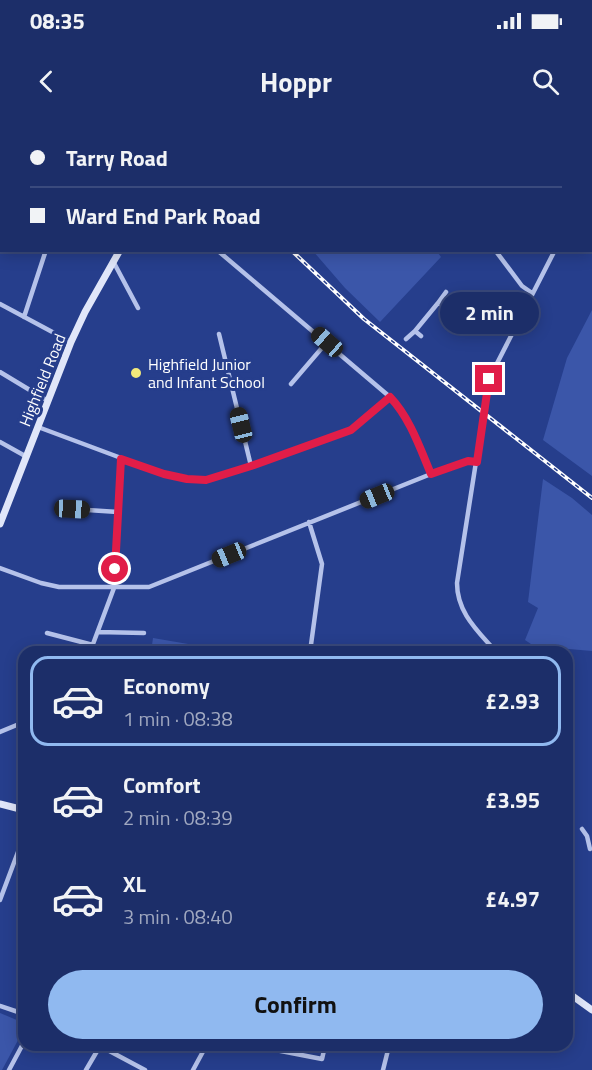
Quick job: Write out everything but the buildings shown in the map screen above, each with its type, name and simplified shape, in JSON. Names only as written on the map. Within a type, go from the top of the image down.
[{"type":"main road","name":"Highfield Road","points":[[0,524],[71,342],[119,252]]},
{"type":"main road","points":[[0,804],[18,808]]},
{"type":"main road","points":[[573,996],[591,1007]]},
{"type":"street","points":[[24,317],[45,252]]},
{"type":"street","points":[[219,252],[390,397],[405,416],[431,474]]},
{"type":"street","points":[[496,252],[522,286],[532,293]]},
{"type":"street","points":[[491,646],[464,613],[457,591],[489,379],[554,252]]},
{"type":"street","points":[[113,261],[138,308]]},
{"type":"street","points":[[406,339],[415,332],[446,292]]},
{"type":"street","points":[[438,303],[479,311],[515,326]]},
{"type":"street","points":[[0,304],[71,342]]},
{"type":"street","points":[[415,332],[421,336]]},
{"type":"street","points":[[219,334],[251,466]]},
{"type":"street","points":[[291,384],[327,342]]},
{"type":"street","points":[[0,372],[48,401]]},
{"type":"street","points":[[38,427],[164,474],[206,480],[351,430],[390,397]]},
{"type":"street","points":[[0,442],[27,457]]},
{"type":"street","points":[[47,633],[93,645],[114,588],[121,459]]},
{"type":"street","points":[[0,568],[59,587],[149,587],[431,474],[468,461],[477,462]]},
{"type":"street","points":[[72,509],[118,512]]},
{"type":"street","points":[[309,522],[322,564],[311,646]]},
{"type":"street","points":[[98,632],[144,633]]},
{"type":"street","points":[[0,732],[18,723]]},
{"type":"street","points":[[582,829],[590,835],[590,849]]},
{"type":"street","points":[[0,900],[18,852]]},
{"type":"street","points":[[0,1006],[18,1012]]},
{"type":"street","points":[[9,1070],[19,1051]]},
{"type":"street","points":[[86,1070],[97,1051]]},
{"type":"street","points":[[109,1051],[145,1070]]},
{"type":"street","points":[[193,1070],[203,1051]]},
{"type":"street","points":[[281,1051],[322,1059],[324,1051]]},
{"type":"street","points":[[383,1070],[388,1051]]},
{"type":"shaded area","points":[[314,252],[437,252],[441,257],[380,322],[345,288]]},
{"type":"shaded area","points":[[592,310],[592,476],[543,440],[567,358]]},
{"type":"shaded area","points":[[543,479],[572,498],[592,515],[592,651],[573,649],[573,646],[534,646],[525,640],[538,608],[528,602]]},
{"type":"shaded area","points":[[153,638],[194,645],[194,646],[152,646]]},
{"type":"shaded area","points":[[0,1013],[18,1020],[18,1040],[0,1070]]},
{"type":"railway","points":[[293,252],[364,319],[592,498]]},
{"type":"place","name":"Highfield Junior and Infant School","points":[[136,373]]},
{"type":"route","points":[[115,569],[121,459],[164,474],[206,480],[351,430],[390,397],[401,408],[409,423],[431,474],[468,461],[477,462],[489,379]]}]
